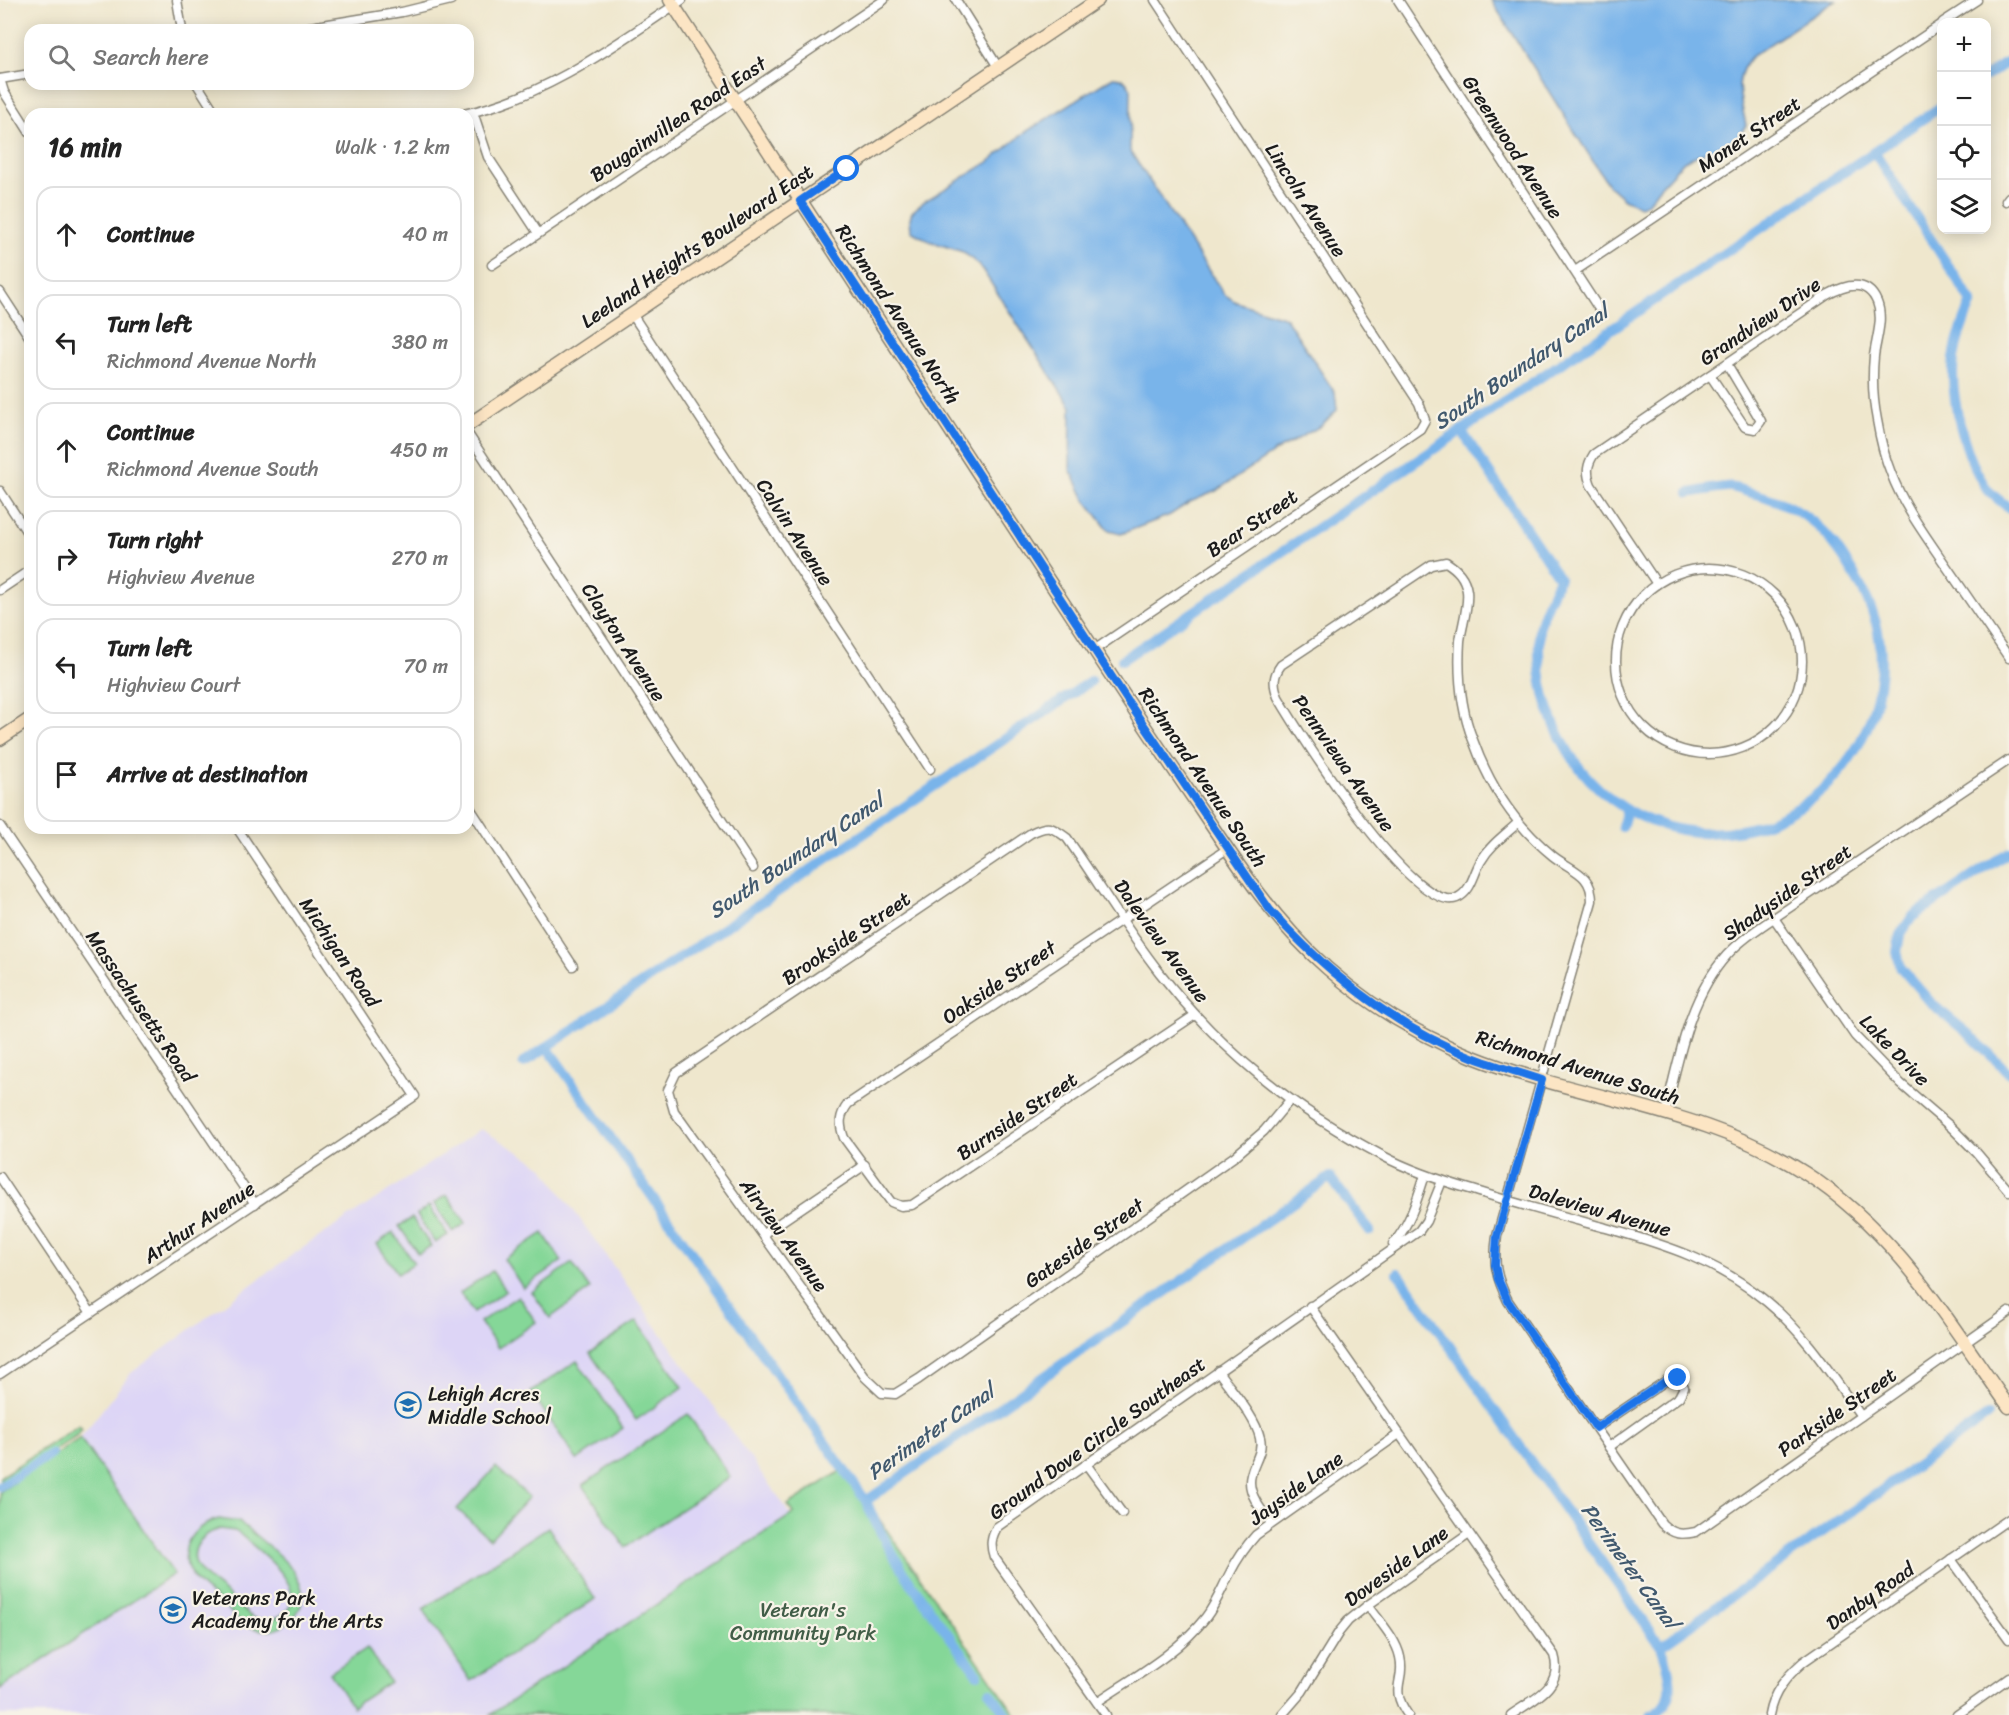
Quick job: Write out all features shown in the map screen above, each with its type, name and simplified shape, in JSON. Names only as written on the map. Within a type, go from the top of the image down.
[{"type":"street","points":[[177,0],[181,24]]},
{"type":"street","points":[[329,24],[402,12],[451,0]]},
{"type":"street","name":"Bougainvillea Road East","points":[[492,265],[884,0]]},
{"type":"street","points":[[956,0],[998,67]]},
{"type":"street","name":"Leeland Heights Boulevard East","points":[[474,420],[1098,0]]},
{"type":"street","name":"Lincoln Avenue","points":[[1155,0],[1419,403],[1425,420]]},
{"type":"street","name":"Greenwood Avenue","points":[[1398,0],[1601,312]]},
{"type":"street","name":"Monet Street","points":[[1950,18],[1977,0]]},
{"type":"street","points":[[474,111],[554,81],[605,52],[675,2]]},
{"type":"street","name":"Richmond Avenue North","points":[[675,2],[800,201],[1094,650]]},
{"type":"street","name":"Monet Street","points":[[1575,271],[1937,26]]},
{"type":"street","points":[[24,75],[0,79],[4,92],[24,124]]},
{"type":"street","points":[[201,90],[212,108]]},
{"type":"street","points":[[474,126],[488,157],[538,233]]},
{"type":"street","name":"Grandview Drive","points":[[1657,584],[1591,485],[1587,475],[1587,464],[1594,454],[1840,288],[1850,284],[1862,286],[1872,293],[1880,313],[1874,366],[1876,417],[1882,448],[1892,475],[1911,514],[2009,658]]},
{"type":"street","points":[[0,292],[24,329]]},
{"type":"street","name":"Calvin Avenue","points":[[632,314],[930,769]]},
{"type":"street","points":[[1710,375],[1745,427],[1755,429],[1761,420],[1727,364]]},
{"type":"street","name":"Bear Street","points":[[1094,650],[1420,429],[1425,420]]},
{"type":"street","name":"Clayton Avenue","points":[[474,443],[753,868]]},
{"type":"street","points":[[0,491],[24,528]]},
{"type":"street","name":"Pennviewa Avenue","points":[[1446,562],[1455,567],[1463,578],[1467,592],[1460,654],[1461,686],[1469,730],[1491,783],[1519,822],[1488,850],[1465,893],[1455,899],[1444,899],[1435,895],[1391,857],[1352,810],[1285,710],[1274,685],[1274,675],[1281,665],[1421,570],[1446,562]]},
{"type":"street","points":[[1718,568],[1746,575],[1770,590],[1789,612],[1800,638],[1802,676],[1791,707],[1764,736],[1738,750],[1721,754],[1689,752],[1658,739],[1635,717],[1620,687],[1616,670],[1617,646],[1628,616],[1641,598],[1657,584],[1668,577],[1694,569],[1718,568]]},
{"type":"street","points":[[0,590],[24,574]]},
{"type":"street","name":"Richmond Avenue South","points":[[1094,650],[1270,910],[1331,972],[1393,1017],[1455,1050],[1542,1080],[1665,1114],[1742,1140],[1805,1172],[1833,1192],[1873,1227],[1898,1253],[2009,1407]]},
{"type":"street","points":[[0,739],[24,723]]},
{"type":"street","name":"Shadyside Street","points":[[1665,1114],[1691,1019],[1706,984],[1727,955],[1774,918],[2009,760]]},
{"type":"street","points":[[474,813],[573,966]]},
{"type":"street","points":[[1519,822],[1551,855],[1584,877],[1592,888],[1592,901],[1497,1236],[1494,1254],[1498,1279],[1508,1301],[1609,1447],[1679,1397],[1684,1387],[1678,1378],[1667,1380],[1596,1428]]},
{"type":"street","name":"Massachusetts Road","points":[[0,826],[255,1204]]},
{"type":"street","name":"Daleview Avenue","points":[[1052,827],[1067,838],[1159,972],[1195,1015],[1240,1060],[1290,1100],[1326,1125],[1385,1157],[1425,1175],[1507,1201],[1659,1243],[1684,1252],[1727,1273],[1767,1301],[1797,1330],[1831,1371],[1861,1416]]},
{"type":"street","name":"Brookside Street","points":[[668,1090],[676,1073],[1031,833],[1052,827]]},
{"type":"street","name":"Michigan Road","points":[[241,834],[415,1096]]},
{"type":"street","name":"Oakside Street","points":[[865,1165],[844,1138],[840,1127],[840,1115],[848,1104],[1227,849]]},
{"type":"street","name":"Lake Drive","points":[[1774,918],[1861,1043],[1901,1084],[1968,1144],[2009,1191]]},
{"type":"street","name":"Burnside Street","points":[[865,1165],[891,1202],[901,1206],[912,1205],[1195,1015]]},
{"type":"street","name":"Airview Avenue","points":[[668,1090],[674,1111],[865,1377],[882,1393]]},
{"type":"street","name":"Arthur Avenue","points":[[0,1374],[415,1096]]},
{"type":"street","name":"Gateside Street","points":[[882,1393],[895,1394],[920,1379],[1207,1177],[1252,1143],[1290,1100]]},
{"type":"street","points":[[763,1234],[865,1165]]},
{"type":"street","points":[[1388,1252],[1410,1219],[1425,1175]]},
{"type":"street","points":[[0,1177],[91,1313]]},
{"type":"street","name":"Ground Dove Circle Southeast","points":[[1106,1715],[994,1557],[991,1546],[992,1536],[997,1527],[1419,1231],[1442,1181]]},
{"type":"street","points":[[1310,1306],[1554,1655],[1558,1667],[1556,1678],[1548,1688],[1511,1715]]},
{"type":"street","name":"Parkside Street","points":[[1609,1447],[1662,1524],[1671,1532],[1681,1535],[1696,1532],[2009,1312]]},
{"type":"street","points":[[1218,1371],[1254,1423],[1259,1435],[1261,1446],[1250,1483],[1254,1496],[1271,1523]]},
{"type":"street","name":"Jayside Lane","points":[[1097,1702],[1169,1652],[1196,1629],[1216,1602],[1231,1570],[1247,1546],[1271,1523],[1399,1434]]},
{"type":"street","points":[[1086,1464],[1122,1513]]},
{"type":"street","name":"Danby Road","points":[[1769,1715],[1781,1684],[1803,1662],[2009,1519]]},
{"type":"street","name":"Doveside Lane","points":[[1282,1715],[1302,1692],[1348,1621],[1469,1534]]},
{"type":"street","points":[[1951,1559],[2009,1640]]},
{"type":"street","points":[[1368,1605],[1396,1647],[1400,1657],[1398,1695],[1408,1715]]},
{"type":"street","points":[[1956,1715],[2009,1678]]},
{"type":"shaded area","name":"Lehigh Acres Middle School","points":[[481,1129],[542,1166],[791,1515],[490,1715],[0,1715],[0,1689],[174,1574],[80,1438],[131,1373],[289,1257]]},
{"type":"green space","points":[[447,1195],[466,1223],[453,1232],[434,1203]]},
{"type":"green space","points":[[429,1206],[448,1235],[435,1243],[417,1215]]},
{"type":"green space","points":[[412,1218],[431,1246],[418,1254],[399,1226]]},
{"type":"green space","points":[[393,1232],[414,1263],[398,1274],[377,1244]]},
{"type":"green space","points":[[543,1233],[562,1261],[523,1288],[504,1259]]},
{"type":"green space","points":[[572,1263],[590,1289],[550,1318],[532,1292]]},
{"type":"green space","points":[[492,1271],[506,1291],[473,1313],[460,1293]]},
{"type":"green space","points":[[518,1296],[536,1322],[498,1348],[480,1322]]},
{"type":"green space","points":[[637,1321],[683,1387],[636,1420],[590,1353]]},
{"type":"green space","points":[[577,1361],[623,1428],[577,1460],[531,1392]]},
{"type":"green space","points":[[688,1414],[730,1477],[625,1547],[583,1485]]},
{"type":"green space","points":[[79,1425],[82,1429],[77,1435],[0,1486],[0,1477]]},
{"type":"green space","points":[[80,1438],[174,1574],[0,1689],[0,1492]]},
{"type":"green space","points":[[496,1467],[529,1497],[490,1539],[457,1509]]},
{"type":"green space","name":"Veteran's Community Park","points":[[844,1469],[1016,1715],[490,1715],[794,1513],[788,1505]]},
{"type":"green space","points":[[219,1519],[239,1522],[287,1564],[296,1575],[303,1598],[295,1616],[276,1628],[255,1629],[237,1618],[196,1581],[185,1558],[186,1549],[194,1533],[209,1522]],"holes":[[[220,1529],[235,1531],[277,1567],[285,1577],[292,1597],[289,1607],[278,1617],[262,1620],[252,1617],[206,1577],[198,1567],[195,1553],[200,1541]]]},
{"type":"green space","points":[[548,1527],[595,1599],[471,1681],[423,1609]]},
{"type":"green space","points":[[367,1648],[390,1682],[352,1707],[330,1673]]},
{"type":"water","points":[[1491,0],[1836,0],[1752,56],[1746,64],[1739,89],[1746,125],[1738,138],[1684,161],[1648,203],[1640,206],[1624,199],[1608,185]]},
{"type":"water","points":[[1113,77],[1124,80],[1131,89],[1130,151],[1224,294],[1236,302],[1286,318],[1335,393],[1337,410],[1321,426],[1276,451],[1216,491],[1190,502],[1170,515],[1121,534],[1109,531],[1086,501],[1070,469],[1071,407],[980,266],[963,252],[929,241],[911,231],[910,218],[912,212],[925,201],[987,163],[1027,131]]},
{"type":"waterway","name":"South Boundary Canal","points":[[1991,73],[2009,61]]},
{"type":"waterway","name":"South Boundary Canal","points":[[1122,660],[1937,109]]},
{"type":"waterway","points":[[1874,152],[1972,302],[1961,329],[1954,358],[1956,408],[1972,462],[1990,493],[2009,508]]},
{"type":"waterway","points":[[1461,430],[1559,578],[1539,627],[1540,668],[1544,693],[1552,717],[1562,740],[1579,767],[1600,790],[1624,808],[1651,821],[1680,830],[1710,833],[1741,830],[1772,821],[1799,807],[1824,788],[1844,766],[1861,741],[1873,713],[1879,684],[1881,653],[1876,623],[1862,589],[1834,544],[1814,523],[1803,514],[1777,501],[1731,487],[1689,493]]},
{"type":"waterway","name":"South Boundary Canal","points":[[523,1063],[1091,681]]},
{"type":"waterway","points":[[1622,827],[1627,810]]},
{"type":"waterway","points":[[2009,852],[1912,917],[1900,935],[1897,952],[1901,968],[1932,1004],[1970,1035],[2009,1073]]},
{"type":"waterway","name":"Perimeter Canal","points":[[547,1047],[866,1501],[1330,1177],[1370,1231]]},
{"type":"waterway","name":"Perimeter Canal","points":[[1398,1273],[1661,1646],[1987,1416]]},
{"type":"waterway","points":[[0,1486],[51,1454]]},
{"type":"waterway","points":[[866,1501],[902,1569],[978,1674]]},
{"type":"waterway","points":[[1651,1715],[1663,1707],[1670,1694],[1670,1677],[1661,1646]]},
{"type":"waterway","points":[[990,1692],[1007,1715]]},
{"type":"place","name":"Lehigh Acres Middle School","points":[[408,1405]]},
{"type":"place","name":"Veterans Park Academy for the Arts","points":[[173,1610]]},
{"type":"route","points":[[847,169],[800,201],[1129,703],[1270,910],[1331,972],[1393,1017],[1455,1050],[1542,1080],[1497,1236],[1494,1254],[1498,1279],[1508,1301],[1596,1428],[1667,1380],[1678,1378]]}]
